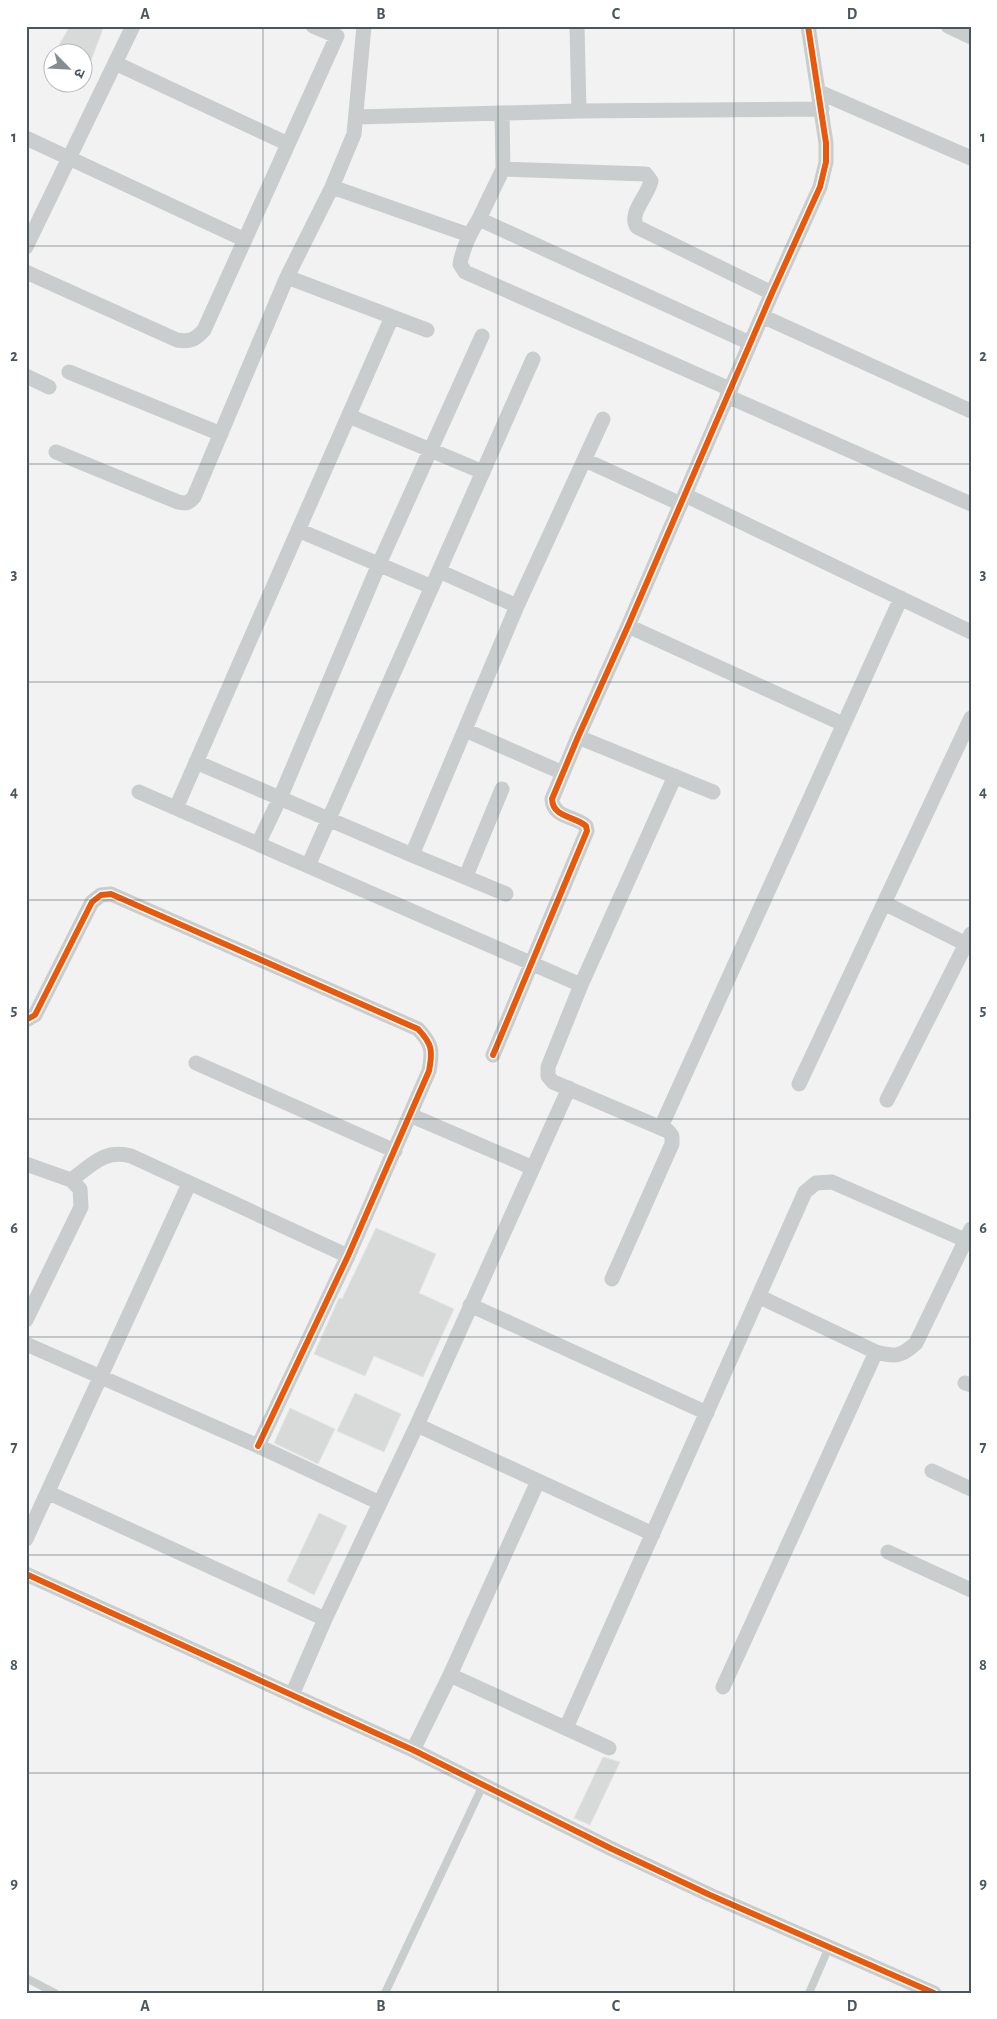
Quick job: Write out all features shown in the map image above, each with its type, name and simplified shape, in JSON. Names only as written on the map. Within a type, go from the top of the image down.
[{"type":"street","points":[[26,247],[133,26]]},
{"type":"street","points":[[26,272],[177,340],[187,342],[196,340],[204,330],[337,36],[313,26]]},
{"type":"street","points":[[56,452],[184,504],[189,502],[194,496],[287,277],[332,187],[354,134],[364,26]]},
{"type":"street","points":[[577,26],[579,111]]},
{"type":"street","points":[[493,1055],[587,831],[583,822],[557,812],[552,806],[552,799],[750,342],[820,187],[826,162],[826,143],[808,26]]},
{"type":"street","points":[[948,26],[971,37]]},
{"type":"street","points":[[115,63],[288,144]]},
{"type":"street","points":[[819,92],[971,158]]},
{"type":"street","points":[[357,117],[579,111],[822,109]]},
{"type":"street","points":[[502,113],[503,169],[479,219],[469,235],[460,264],[465,272],[971,504]]},
{"type":"street","points":[[26,138],[245,240]]},
{"type":"street","points":[[503,169],[646,174],[651,182],[635,215],[634,222],[637,227],[772,293]]},
{"type":"street","points":[[332,187],[469,235]]},
{"type":"street","points":[[479,219],[750,342]]},
{"type":"street","points":[[287,277],[428,330]]},
{"type":"street","points":[[762,316],[971,411]]},
{"type":"street","points":[[176,808],[392,317]]},
{"type":"street","points":[[258,844],[280,798],[379,564],[482,336]]},
{"type":"street","points":[[308,866],[533,358]]},
{"type":"street","points":[[69,372],[221,434]]},
{"type":"street","points":[[26,376],[49,387]]},
{"type":"street","points":[[349,416],[483,472]]},
{"type":"street","points":[[412,855],[517,606],[603,419]]},
{"type":"street","points":[[585,460],[683,500],[901,598],[971,632]]},
{"type":"street","points":[[298,530],[432,587]]},
{"type":"street","points":[[439,571],[517,606]]},
{"type":"street","points":[[661,1128],[901,598]]},
{"type":"street","points":[[628,626],[844,724]]},
{"type":"street","points":[[800,1084],[971,718]]},
{"type":"street","points":[[465,730],[563,773]]},
{"type":"street","points":[[578,736],[713,792]]},
{"type":"street","points":[[196,762],[506,894]]},
{"type":"street","points":[[612,1279],[672,1144],[672,1136],[668,1131],[553,1082],[548,1076],[548,1067],[581,986],[675,776]]},
{"type":"street","points":[[466,876],[502,789]]},
{"type":"street","points":[[139,792],[581,986]]},
{"type":"street","points":[[26,1020],[35,1016],[92,902],[101,894],[111,894],[418,1029],[429,1041],[432,1055],[429,1071],[348,1256],[258,1446]]},
{"type":"street","points":[[884,903],[968,939],[887,1100]]},
{"type":"street","points":[[196,1063],[395,1151]]},
{"type":"street","points":[[292,1695],[325,1619],[417,1426],[569,1088]]},
{"type":"street","points":[[410,1115],[533,1168]]},
{"type":"street","points":[[71,1180],[105,1156],[117,1153],[131,1156],[348,1256]]},
{"type":"street","points":[[26,1164],[71,1180],[80,1189],[81,1207],[26,1320]]},
{"type":"street","points":[[566,1728],[760,1297],[805,1192],[816,1183],[832,1182],[968,1234],[916,1343],[906,1353],[893,1356],[876,1352],[760,1297]]},
{"type":"street","points":[[26,1539],[49,1493],[189,1184]]},
{"type":"street","points":[[470,1305],[707,1413]]},
{"type":"street","points":[[26,1344],[258,1446],[380,1503]]},
{"type":"street","points":[[723,1687],[876,1352]]},
{"type":"street","points":[[417,1426],[653,1534]]},
{"type":"street","points":[[932,1471],[971,1489]]},
{"type":"street","points":[[413,1750],[450,1675],[538,1480]]},
{"type":"street","points":[[49,1493],[325,1619]]},
{"type":"street","points":[[888,1552],[971,1590]]},
{"type":"street","points":[[26,1574],[413,1750],[612,1849],[934,1993]]},
{"type":"street","points":[[450,1675],[609,1748]]},
{"type":"lane","points":[[385,1993],[484,1786]]},
{"type":"lane","points":[[809,1993],[829,1947]]},
{"type":"lane","points":[[26,1978],[55,1993]]},
{"type":"building","points":[[70,26],[104,26],[92,58],[92,42],[61,42]]},
{"type":"building","points":[[376,1228],[436,1254],[419,1293],[454,1309],[423,1377],[374,1356],[365,1376],[314,1354],[339,1298],[342,1299]]},
{"type":"building","points":[[355,1393],[401,1414],[384,1452],[337,1431]]},
{"type":"building","points":[[290,1408],[335,1429],[318,1464],[274,1443]]},
{"type":"building","points":[[319,1513],[347,1526],[314,1595],[287,1581]]},
{"type":"building","points":[[603,1757],[620,1762],[590,1825],[574,1818]]},
{"type":"cycle path","points":[[493,1055],[587,831],[586,826],[556,810],[552,799],[820,187],[826,162],[826,143],[808,26]]},
{"type":"cycle path","points":[[26,1020],[35,1015],[92,902],[101,895],[111,894],[418,1029],[429,1043],[431,1052],[429,1071],[348,1256],[258,1446]]},
{"type":"cycle path","points":[[26,1574],[413,1750],[612,1849],[710,1895],[934,1993]]}]
